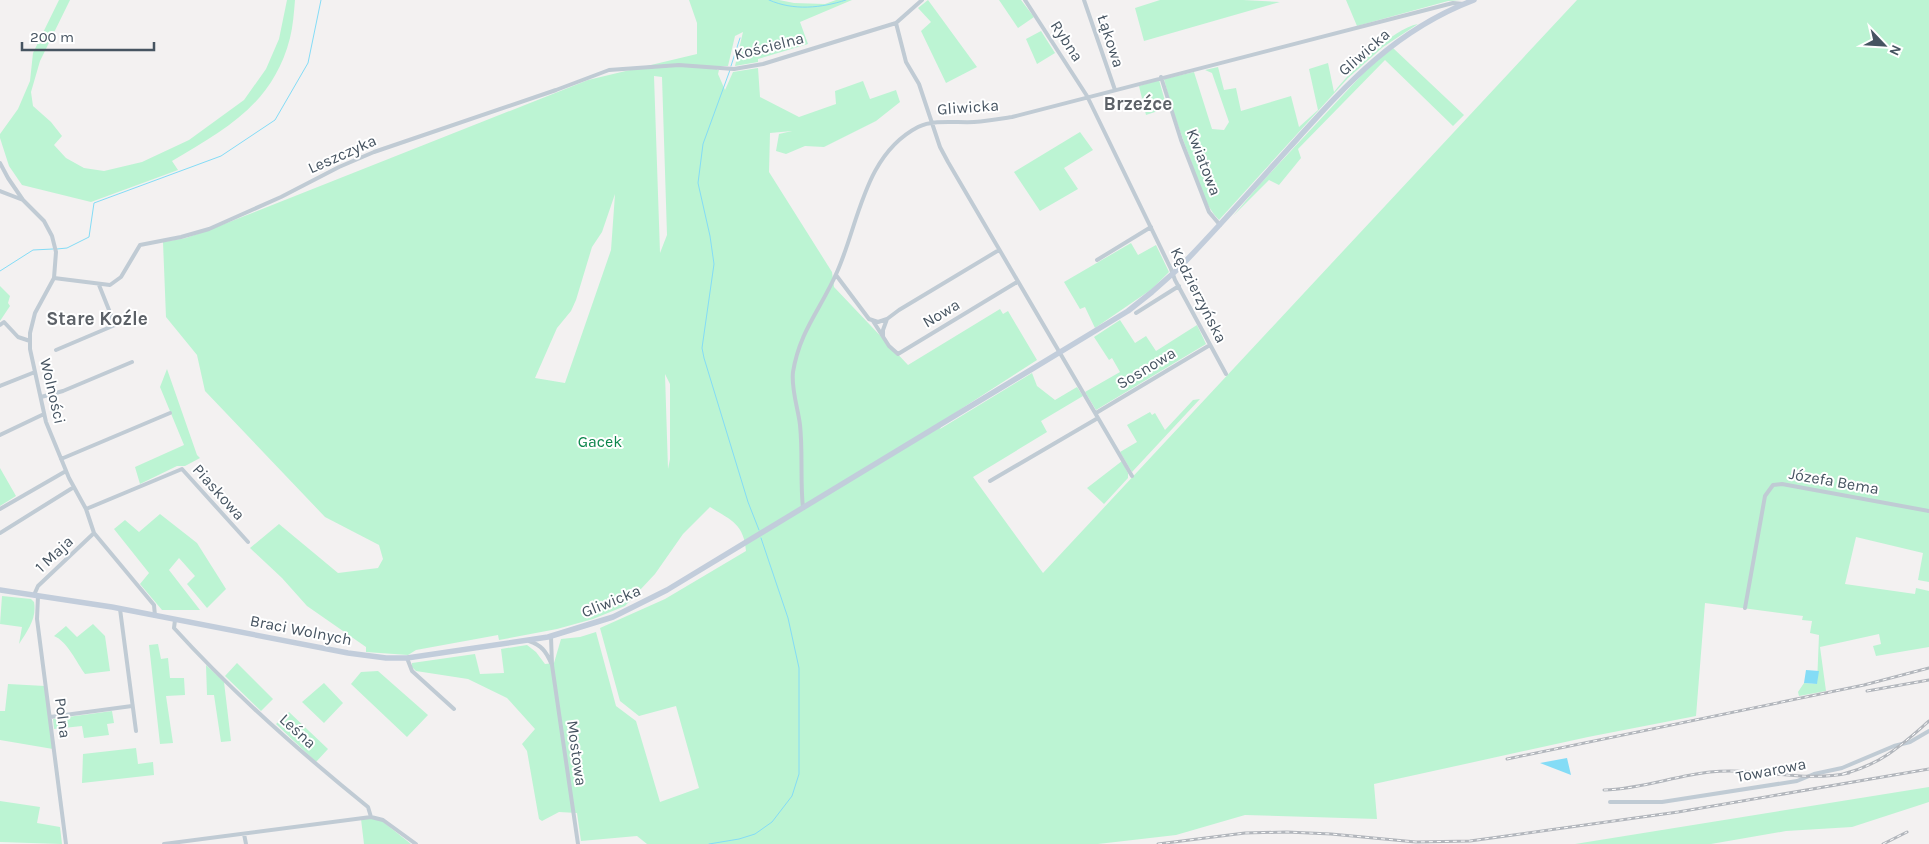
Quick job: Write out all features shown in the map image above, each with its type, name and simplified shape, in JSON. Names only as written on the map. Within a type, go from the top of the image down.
[{"type":"main road","name":"Gliwicka","points":[[407,658],[549,637],[613,617],[640,605],[1060,353],[1128,310],[1173,274],[1358,74],[1391,46],[1429,22],[1474,0]]},
{"type":"main road","name":"Braci Wolnych","points":[[0,590],[120,609],[364,656],[407,658]]},
{"type":"street","points":[[922,0],[896,23],[906,62],[919,84],[940,147],[1132,476]]},
{"type":"street","name":"Rybna","points":[[1025,0],[1087,96]]},
{"type":"street","name":"Łąkowa","points":[[1084,0],[1114,90]]},
{"type":"street","name":"Gliwicka","points":[[803,508],[800,425],[793,375],[802,340],[809,322],[836,275],[868,183],[891,150],[905,136],[920,126],[932,123],[992,121],[1012,117],[1424,10],[1453,3],[1464,4]]},
{"type":"street","points":[[1424,10],[1429,22]]},
{"type":"street","name":"Kościelna","points":[[616,69],[679,64],[734,69],[782,59],[896,23]]},
{"type":"street","name":"Leszczyka","points":[[99,285],[110,285],[118,280],[140,245],[209,229],[374,152],[616,69]]},
{"type":"street","name":"Kwiatowa","points":[[1161,77],[1181,140],[1209,212],[1220,225]]},
{"type":"street","name":"Kędzierzyńska","points":[[1087,96],[1173,274],[1226,374]]},
{"type":"street","name":"Wolności","points":[[0,164],[23,200],[44,221],[55,245],[54,278],[36,313],[32,324],[30,341],[44,414],[61,459],[86,509],[94,533],[154,605],[155,616]]},
{"type":"street","points":[[0,191],[23,200]]},
{"type":"street","points":[[1097,260],[1151,227]]},
{"type":"street","name":"Nowa","points":[[872,321],[878,322],[888,319],[899,310],[999,250]]},
{"type":"street","name":"Nowa","points":[[836,275],[889,346],[898,354],[1018,282]]},
{"type":"street","points":[[54,278],[99,285],[115,325],[56,350]]},
{"type":"street","points":[[830,285],[843,285]]},
{"type":"street","points":[[1136,313],[1179,286]]},
{"type":"street","points":[[883,336],[883,330],[888,319]]},
{"type":"street","points":[[0,325],[4,322],[18,337],[30,341]]},
{"type":"street","name":"Sosnowa","points":[[1096,413],[1210,344]]},
{"type":"street","points":[[40,397],[63,391],[132,362]]},
{"type":"street","points":[[0,386],[35,372]]},
{"type":"street","points":[[61,459],[170,413]]},
{"type":"street","points":[[0,434],[44,414]]},
{"type":"street","points":[[990,481],[1098,418]]},
{"type":"street","name":"Piaskowa","points":[[86,509],[182,469],[248,542]]},
{"type":"street","points":[[0,509],[66,470]]},
{"type":"street","name":"Józefa Bema","points":[[1745,608],[1765,496],[1773,485],[1782,484],[1929,511]]},
{"type":"street","points":[[0,533],[74,487]]},
{"type":"street","name":"1 Maja","points":[[36,596],[38,586],[94,533]]},
{"type":"street","name":"Polna","points":[[36,596],[37,619],[66,844]]},
{"type":"street","points":[[120,609],[136,731]]},
{"type":"street","name":"Leśna","points":[[174,620],[174,628],[202,657],[302,752],[368,807],[371,817],[383,820],[416,844]]},
{"type":"street","points":[[546,651],[545,641],[549,637]]},
{"type":"street","name":"Mostowa","points":[[549,637],[578,844]]},
{"type":"street","points":[[528,641],[546,651]]},
{"type":"street","name":"Mostowa","points":[[546,651],[552,665]]},
{"type":"street","points":[[407,658],[412,671],[454,709]]},
{"type":"street","points":[[50,717],[132,706]]},
{"type":"street","name":"Towarowa","points":[[1610,802],[1662,802],[1797,781],[1814,774],[1842,768],[1894,746],[1910,742],[1929,731]]},
{"type":"street","points":[[164,844],[371,817]]},
{"type":"street","points":[[244,834],[246,844]]},
{"type":"green space","points":[[59,0],[70,0],[40,61],[31,92],[33,106],[51,122],[62,136],[54,145],[66,158],[84,168],[104,171],[142,162],[189,140],[244,100],[266,69],[279,39],[287,0],[295,0],[290,38],[282,61],[272,81],[245,112],[211,138],[172,161],[178,170],[91,202],[22,185],[9,166],[0,138],[0,134],[18,109],[30,81],[33,53]]},
{"type":"green space","name":"Gacek","points":[[689,0],[779,0],[794,3],[825,4],[836,0],[852,0],[800,22],[808,44],[758,59],[758,62],[735,66],[743,32],[735,36],[728,66],[716,66],[717,70],[719,70],[718,74],[725,90],[733,72],[758,68],[760,97],[799,117],[836,104],[835,91],[863,81],[870,99],[896,90],[900,102],[876,121],[824,147],[805,146],[786,154],[776,151],[779,134],[792,131],[770,133],[769,172],[832,272],[834,287],[908,365],[1000,309],[1003,314],[1008,311],[1037,360],[944,420],[940,429],[1032,373],[1037,386],[1055,400],[1077,387],[1083,396],[1041,421],[1047,432],[973,477],[1043,573],[1577,0],[1929,0],[1929,582],[1918,580],[1923,553],[1856,537],[1845,584],[1915,594],[1916,588],[1929,591],[1929,647],[1876,656],[1873,646],[1881,644],[1879,634],[1820,647],[1826,691],[1799,696],[1798,692],[1804,683],[1817,684],[1819,635],[1810,633],[1812,621],[1802,620],[1803,616],[1705,603],[1696,716],[1588,737],[1374,784],[1377,819],[1245,815],[1176,835],[1098,844],[647,844],[637,836],[581,841],[577,813],[559,812],[542,821],[539,819],[527,751],[522,744],[535,729],[507,698],[468,679],[416,671],[412,667],[412,663],[475,654],[480,674],[504,673],[501,649],[527,645],[536,652],[545,664],[554,663],[561,639],[580,637],[596,632],[616,706],[636,721],[660,802],[699,788],[676,706],[639,716],[620,701],[600,628],[665,599],[746,551],[745,542],[739,529],[730,520],[710,507],[683,534],[655,574],[625,606],[593,619],[557,629],[499,640],[498,635],[416,650],[408,655],[366,652],[366,647],[307,606],[282,578],[250,548],[279,524],[338,573],[378,568],[383,559],[379,545],[325,517],[205,391],[197,355],[166,317],[163,242],[186,238],[214,228],[588,80],[697,54],[697,23]],"holes":[[[654,76],[662,77],[667,235],[660,253]],[[615,194],[611,250],[565,383],[535,378],[557,328],[571,311],[592,247],[602,232]],[[665,374],[670,384],[670,459],[668,469]]]},
{"type":"green space","points":[[928,0],[977,67],[946,83],[921,31],[931,22],[918,8]]},
{"type":"green space","points":[[999,0],[1021,0],[1034,17],[1018,28]]},
{"type":"green space","points":[[1160,0],[1280,2],[1144,41],[1135,8]]},
{"type":"green space","points":[[1346,0],[1461,0],[1448,1],[1357,26]]},
{"type":"green space","points":[[1418,24],[1383,47],[1348,78],[1219,220],[1209,207],[1202,192],[1176,120],[1164,79],[1194,72],[1212,129],[1224,130],[1229,122],[1212,73],[1205,70],[1218,67],[1224,90],[1236,88],[1241,111],[1291,96],[1299,127],[1318,110],[1309,69],[1328,63],[1334,92],[1361,63],[1384,42],[1408,27]]},
{"type":"green space","points":[[1041,31],[1055,53],[1037,64],[1026,39]]},
{"type":"green space","points":[[1393,48],[1464,115],[1453,126],[1385,60],[1298,149],[1301,158],[1279,185],[1269,180],[1233,216],[1260,184],[1371,65]]},
{"type":"green space","points":[[1159,80],[1167,108],[1146,115],[1139,86]]},
{"type":"green space","points":[[1080,132],[1093,150],[1064,168],[1078,189],[1040,211],[1014,172]]},
{"type":"green space","points":[[1131,243],[1138,255],[1156,245],[1169,272],[1152,289],[1095,328],[1085,307],[1080,309],[1064,282]]},
{"type":"green space","points":[[0,286],[10,296],[8,303],[10,306],[0,321]]},
{"type":"green space","points":[[1120,320],[1135,343],[1146,336],[1156,351],[1197,325],[1206,344],[1096,410],[1085,392],[1120,372],[1112,358],[1109,360],[1094,337]]},
{"type":"green space","points":[[167,369],[197,455],[200,458],[185,466],[177,466],[140,484],[135,467],[184,445],[160,387]]},
{"type":"green space","points":[[1200,399],[1132,472],[1120,452],[1137,442],[1127,425],[1150,412],[1152,415],[1155,413],[1165,430],[1193,400]]},
{"type":"green space","points":[[1122,461],[1128,473],[1128,478],[1104,504],[1087,488]]},
{"type":"green space","points":[[0,468],[16,496],[0,506]]},
{"type":"green space","points":[[160,514],[197,543],[226,589],[207,608],[187,584],[195,576],[179,558],[169,570],[200,610],[162,610],[140,584],[149,573],[114,529],[125,520],[139,532]]},
{"type":"green space","points":[[2,596],[31,599],[34,602],[33,619],[19,644],[22,627],[0,624]]},
{"type":"green space","points":[[93,624],[105,636],[110,671],[85,674],[63,642],[54,636],[66,626],[77,637]]},
{"type":"green space","points":[[158,644],[161,659],[168,658],[170,678],[184,678],[185,695],[166,696],[173,743],[160,744],[149,645]]},
{"type":"green space","points":[[237,663],[273,699],[261,711],[225,676]]},
{"type":"green space","points":[[206,665],[224,682],[231,741],[221,742],[214,695],[207,695]]},
{"type":"green space","points":[[378,671],[428,715],[407,737],[351,684],[361,672]]},
{"type":"green space","points":[[324,683],[343,703],[324,723],[302,702]]},
{"type":"green space","points":[[8,684],[45,686],[53,749],[0,740],[0,711],[5,711]]},
{"type":"green space","points":[[112,711],[114,723],[107,724],[109,735],[84,738],[82,726],[54,729],[53,719]]},
{"type":"green space","points":[[289,712],[328,749],[316,762],[276,724]]},
{"type":"green space","points":[[136,748],[138,764],[153,762],[154,775],[82,783],[83,754]]},
{"type":"green space","points":[[1929,787],[1929,802],[1852,827],[1786,831],[1711,844],[1575,844]]},
{"type":"green space","points":[[0,801],[40,807],[37,823],[60,827],[62,844],[0,842]]},
{"type":"green space","points":[[377,817],[411,844],[364,844],[361,819]]},
{"type":"water","points":[[1806,670],[1819,671],[1817,684],[1804,683]]},
{"type":"water","points":[[1567,758],[1571,775],[1540,763]]},
{"type":"waterway","points":[[57,249],[67,248],[89,237],[94,203],[221,156],[275,120],[308,63],[321,0]]},
{"type":"waterway","points":[[769,0],[798,7],[827,5],[846,0]]},
{"type":"waterway","points":[[731,66],[740,38]]},
{"type":"waterway","points":[[730,70],[703,144],[698,183],[710,236],[714,264],[702,348],[748,502],[759,530]]},
{"type":"waterway","points":[[0,271],[33,250],[53,249]]},
{"type":"waterway","points":[[709,844],[755,834],[772,822],[792,796],[799,774],[799,668],[788,618],[761,538]]},
{"type":"railway","points":[[1507,759],[1864,685],[1929,668]]},
{"type":"railway","points":[[1867,691],[1929,680]]},
{"type":"railway","points":[[1843,774],[1869,765],[1890,753],[1929,721]]},
{"type":"railway","points":[[1158,844],[1245,833],[1287,832],[1416,842],[1470,841],[1678,812],[1929,769]]},
{"type":"railway","points":[[1604,790],[1631,787],[1710,772],[1745,771],[1797,776],[1831,776],[1849,773]]},
{"type":"railway","points":[[1883,844],[1907,832]]},
{"type":"district","name":"Brzeźce","points":[[1138,104]]},
{"type":"district","name":"Stare Koźle","points":[[97,319]]}]
